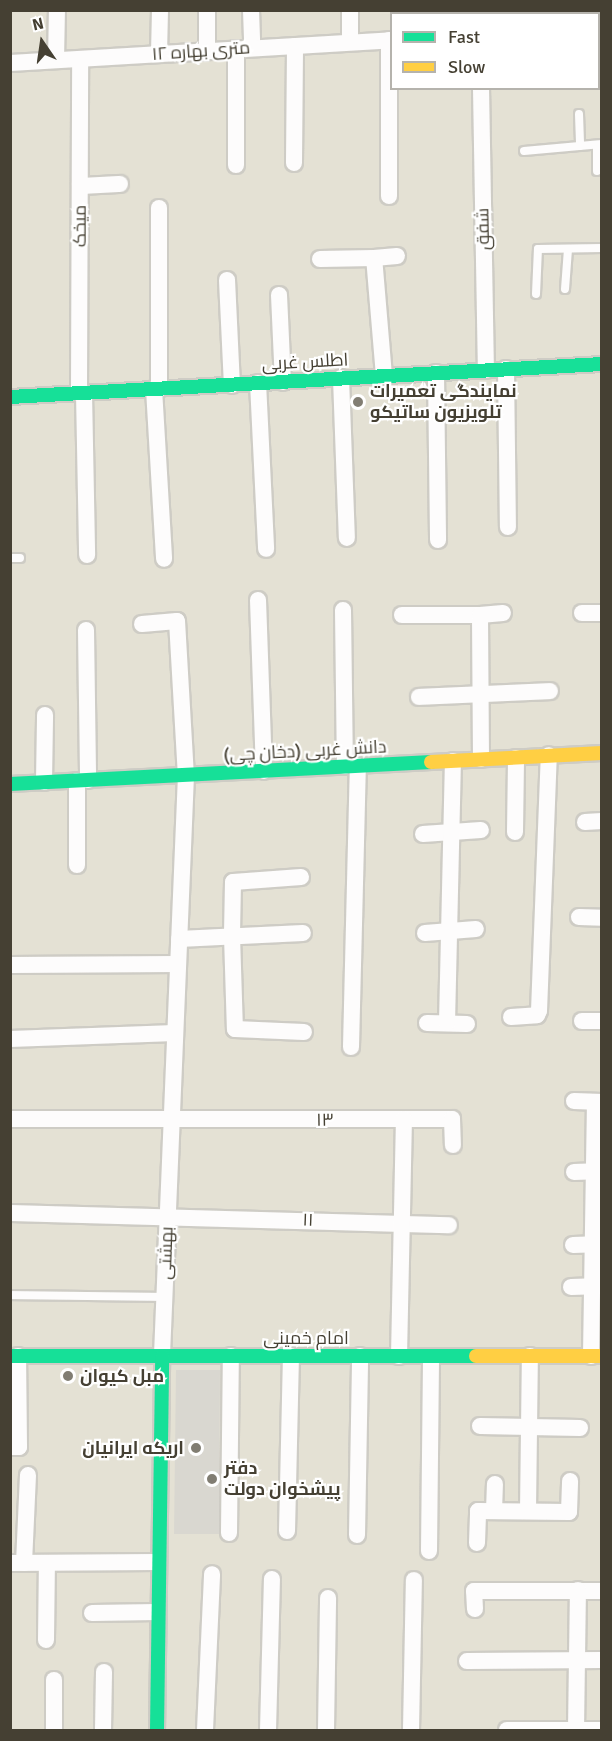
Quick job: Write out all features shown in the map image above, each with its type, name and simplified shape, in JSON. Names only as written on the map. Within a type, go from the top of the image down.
[{"type":"street","points":[[56,60],[57,10]]},
{"type":"street","points":[[159,54],[160,10]]},
{"type":"street","points":[[207,10],[207,51]]},
{"type":"street","points":[[236,165],[244,49],[252,10]]},
{"type":"street","points":[[350,10],[350,42]]},
{"type":"street","points":[[389,196],[390,40]]},
{"type":"street","name":"۱۲ متری بهاره","points":[[10,63],[390,40]]},
{"type":"street","points":[[294,163],[295,46]]},
{"type":"street","name":"میخک","points":[[80,59],[82,393],[87,555]]},
{"type":"street","name":"شفق","points":[[481,90],[486,370]]},
{"type":"street","points":[[80,186],[120,184]]},
{"type":"street","points":[[159,208],[157,389],[164,559]]},
{"type":"street","points":[[320,259],[397,256]]},
{"type":"street","points":[[374,258],[384,376]]},
{"type":"street","points":[[227,280],[232,385]]},
{"type":"street","points":[[279,295],[282,382]]},
{"type":"street","name":"اطلس غربی","points":[[10,397],[602,364]]},
{"type":"street","points":[[506,369],[508,527]]},
{"type":"street","points":[[435,373],[438,540]]},
{"type":"street","points":[[341,378],[347,538]]},
{"type":"street","points":[[258,383],[266,549]]},
{"type":"street","points":[[258,600],[264,771]]},
{"type":"street","points":[[343,610],[351,766],[351,1047]]},
{"type":"street","points":[[402,615],[502,613]]},
{"type":"street","points":[[582,613],[602,613]]},
{"type":"street","points":[[480,615],[481,759]]},
{"type":"street","name":"بهشتی","points":[[142,624],[177,621],[186,775],[162,1356],[157,1562],[157,1731]]},
{"type":"street","points":[[77,865],[86,630]]},
{"type":"street","points":[[418,697],[550,691]]},
{"type":"street","points":[[45,715],[45,782]]},
{"type":"street","name":"دانش غربی (دخان چی)","points":[[10,784],[602,753]]},
{"type":"street","points":[[511,1017],[537,1015],[549,755]]},
{"type":"street","points":[[515,832],[516,758]]},
{"type":"street","points":[[447,1023],[447,932],[453,761]]},
{"type":"street","points":[[423,834],[482,830]]},
{"type":"street","points":[[301,878],[233,882],[232,936],[235,1029],[304,1032]]},
{"type":"street","points":[[579,917],[602,918]]},
{"type":"street","points":[[424,933],[476,929]]},
{"type":"street","points":[[179,939],[303,933]]},
{"type":"street","points":[[10,965],[178,964]]},
{"type":"street","points":[[582,1021],[602,1021]]},
{"type":"street","points":[[427,1023],[467,1024]]},
{"type":"street","points":[[10,1039],[175,1033]]},
{"type":"street","points":[[574,1101],[598,1102],[596,1356]]},
{"type":"street","name":"۱۳","points":[[10,1119],[171,1122],[452,1119],[453,1145]]},
{"type":"street","points":[[399,1356],[404,1119]]},
{"type":"street","points":[[574,1172],[598,1171]]},
{"type":"street","name":"۱۱","points":[[10,1213],[168,1215],[449,1225]]},
{"type":"street","points":[[573,1245],[598,1244]]},
{"type":"street","points":[[571,1287],[597,1286]]},
{"type":"street","points":[[10,1447],[18,1447],[14,1414],[14,1356]]},
{"type":"street","name":"امام خمینی","points":[[14,1356],[596,1356]]},
{"type":"street","points":[[229,1533],[231,1356]]},
{"type":"street","points":[[287,1531],[291,1356]]},
{"type":"street","points":[[357,1536],[360,1356]]},
{"type":"street","points":[[528,1510],[530,1356]]},
{"type":"street","points":[[429,1551],[431,1357]]},
{"type":"street","points":[[480,1426],[580,1428]]},
{"type":"street","points":[[28,1475],[17,1563],[157,1562]]},
{"type":"street","points":[[477,1543],[478,1511],[569,1512],[570,1481]]},
{"type":"street","points":[[494,1511],[495,1484]]},
{"type":"street","points":[[46,1640],[47,1563]]},
{"type":"street","points":[[205,1731],[212,1574]]},
{"type":"street","points":[[268,1731],[272,1579]]},
{"type":"street","points":[[411,1731],[414,1580]]},
{"type":"street","points":[[576,1730],[578,1590]]},
{"type":"street","points":[[475,1609],[474,1591],[602,1591]]},
{"type":"street","points":[[326,1731],[328,1598]]},
{"type":"street","points":[[92,1614],[157,1612]]},
{"type":"street","points":[[467,1661],[602,1660]]},
{"type":"street","points":[[103,1731],[104,1672]]},
{"type":"street","points":[[54,1680],[54,1731]]},
{"type":"street","points":[[507,1731],[602,1730]]},
{"type":"lane","points":[[579,114],[580,146]]},
{"type":"lane","points":[[524,151],[599,144],[597,171]]},
{"type":"lane","points":[[536,294],[538,249],[602,248]]},
{"type":"lane","points":[[565,289],[568,249]]},
{"type":"lane","points":[[10,1295],[164,1297]]},
{"type":"shaded area","points":[[11,11],[601,11],[601,1730],[11,1730]]},
{"type":"building","name":"اریکه ایرانیان","points":[[176,1370],[220,1370],[219,1534],[174,1534]]},
{"type":"traffic: fast","points":[[10,397],[602,364]]},
{"type":"traffic: fast","points":[[10,784],[431,762]]},
{"type":"traffic: fast","points":[[10,1356],[476,1356]]},
{"type":"traffic: fast","points":[[157,1730],[162,1356]]},
{"type":"traffic: slow","points":[[431,762],[602,753]]},
{"type":"traffic: slow","points":[[476,1356],[602,1356]]},
{"type":"place","name":"نمایندگی تعمیرات تلویزیون ساتیکو","points":[[358,402]]},
{"type":"place","name":"مبل کیوان","points":[[68,1376]]},
{"type":"place","name":"اریکه ایرانیان","points":[[196,1448]]},
{"type":"place","name":"دفتر پیشخوان دولت","points":[[212,1479]]}]
